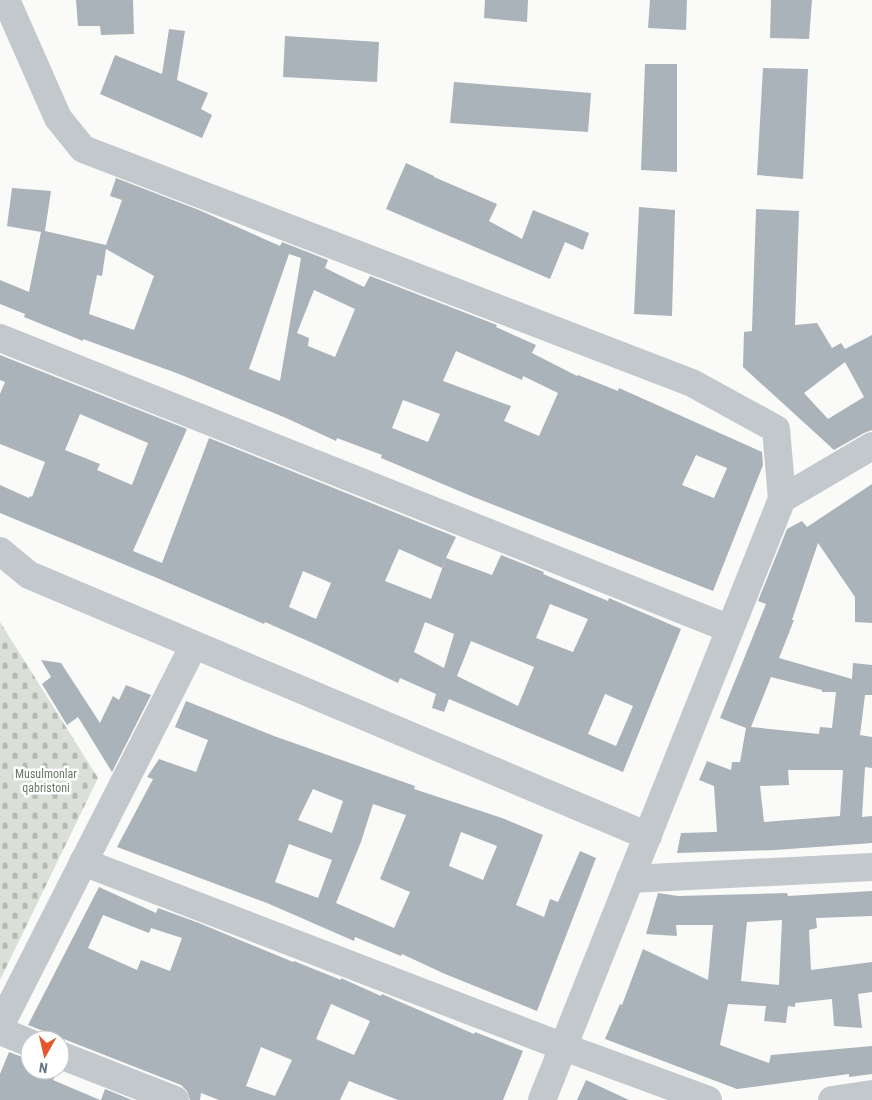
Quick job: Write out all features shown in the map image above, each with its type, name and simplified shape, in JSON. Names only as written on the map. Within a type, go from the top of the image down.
[{"type":"street","points":[[6,0],[58,118],[83,148],[692,383],[776,429],[782,498],[542,1100]]},
{"type":"street","points":[[0,338],[730,629]]},
{"type":"street","points":[[782,498],[872,446]]},
{"type":"street","points":[[0,551],[29,575],[648,836]]},
{"type":"street","points":[[0,1026],[194,645]]},
{"type":"street","points":[[83,862],[708,1100]]},
{"type":"street","points":[[630,879],[872,866]]},
{"type":"street","points":[[0,1031],[20,1039]]},
{"type":"street","points":[[70,1059],[175,1100]]},
{"type":"street","points":[[832,1100],[872,1094]]},
{"type":"green space","name":"Musulmonlar qabristoni","points":[[0,622],[98,778],[0,980]]},
{"type":"building","points":[[76,0],[133,0],[134,34],[101,35],[100,26],[78,26]]},
{"type":"building","points":[[485,0],[528,0],[527,22],[484,18]]},
{"type":"building","points":[[650,0],[687,0],[686,30],[648,28]]},
{"type":"building","points":[[771,0],[812,0],[809,39],[770,38]]},
{"type":"building","points":[[169,29],[185,31],[177,80],[208,93],[201,109],[212,115],[202,138],[100,94],[115,55],[162,74]]},
{"type":"building","points":[[285,36],[379,42],[377,82],[283,77]]},
{"type":"building","points":[[645,64],[677,64],[677,172],[641,170]]},
{"type":"building","points":[[763,68],[808,69],[803,179],[757,175]]},
{"type":"building","points":[[454,82],[591,93],[588,132],[450,123]]},
{"type":"building","points":[[406,163],[497,204],[489,221],[522,239],[533,210],[589,233],[583,250],[565,242],[550,279],[386,209]]},
{"type":"building","points":[[116,178],[199,210],[280,246],[282,242],[328,260],[325,268],[364,287],[370,276],[497,325],[496,327],[536,345],[532,353],[577,376],[618,391],[619,388],[762,452],[763,465],[713,591],[471,496],[381,458],[382,455],[337,438],[336,441],[286,418],[179,374],[83,339],[83,341],[24,317],[25,314],[0,304],[0,280],[29,292],[41,232],[7,226],[12,188],[51,191],[45,231],[106,245],[122,200],[110,196]],"holes":[[[106,249],[154,276],[134,330],[89,314],[97,275],[102,276]],[[289,254],[301,258],[280,381],[249,369]],[[314,290],[355,309],[335,357],[308,346],[309,338],[297,333]],[[456,351],[522,380],[523,376],[558,393],[539,436],[504,421],[511,406],[443,381]],[[403,400],[440,414],[428,442],[392,428]],[[696,455],[727,468],[714,498],[682,485]]]},
{"type":"building","points":[[639,207],[675,210],[672,316],[634,314]]},
{"type":"building","points":[[756,209],[799,211],[795,325],[817,323],[832,348],[841,343],[845,349],[872,335],[872,430],[834,450],[743,367],[744,332],[752,331]],"holes":[[[845,362],[864,397],[828,419],[804,393]]]},
{"type":"building","points":[[0,355],[187,429],[133,551],[162,563],[209,438],[456,537],[446,558],[492,575],[501,555],[608,601],[609,598],[681,629],[623,772],[449,699],[444,712],[432,708],[436,694],[400,678],[398,683],[265,622],[264,624],[0,513],[0,485],[29,498],[30,496],[32,497],[45,462],[0,444],[0,394],[5,382],[0,380]],"holes":[[[80,414],[148,443],[132,485],[97,470],[100,464],[65,450]],[[399,549],[442,568],[446,558],[431,599],[385,581]],[[303,571],[331,583],[316,619],[289,607]],[[550,604],[588,619],[573,652],[536,638]],[[425,622],[454,634],[444,668],[414,652]],[[471,641],[534,667],[518,706],[457,676]],[[605,694],[633,706],[616,746],[588,734]]]},
{"type":"building","points":[[872,484],[872,623],[855,622],[855,597],[818,543],[792,620],[794,620],[779,658],[852,679],[853,663],[872,665],[872,695],[865,695],[860,735],[872,737],[872,768],[865,767],[862,817],[872,816],[872,843],[775,850],[677,853],[681,833],[717,832],[714,786],[699,780],[707,761],[731,770],[732,762],[740,762],[746,728],[720,718],[766,604],[758,601],[787,529],[802,521],[807,527]],"holes":[[[771,677],[822,690],[822,692],[836,692],[832,728],[820,727],[819,734],[751,727]],[[788,770],[843,770],[840,816],[764,822],[760,786],[789,785]]]},
{"type":"building","points":[[41,660],[61,663],[100,723],[113,696],[119,700],[126,685],[151,695],[112,772],[78,717],[67,725],[42,684],[51,677]]},
{"type":"building","points":[[186,701],[274,736],[415,786],[414,789],[502,818],[543,835],[516,905],[544,917],[550,899],[558,902],[580,851],[596,858],[537,1011],[445,974],[402,954],[401,956],[355,937],[354,941],[267,903],[117,847],[153,779],[147,777],[159,759],[196,772],[208,740],[175,727]],"holes":[[[313,789],[343,801],[332,833],[298,820]],[[373,804],[406,815],[380,879],[410,892],[394,928],[336,903],[361,842]],[[461,832],[497,846],[483,880],[449,866]],[[289,844],[332,860],[318,898],[275,882]]]},
{"type":"building","points":[[99,887],[156,913],[158,908],[199,923],[293,962],[341,980],[341,978],[381,996],[382,994],[474,1034],[475,1032],[523,1051],[503,1100],[398,1100],[349,1081],[340,1100],[219,1100],[201,1093],[200,1100],[190,1100],[187,1091],[181,1085],[70,1041],[70,1030],[41,1030],[28,1025]],"holes":[[[103,915],[149,933],[151,928],[182,938],[170,971],[141,960],[137,970],[88,948]],[[331,1004],[370,1021],[354,1055],[316,1039]],[[261,1047],[292,1060],[275,1096],[246,1086]]]},
{"type":"building","points":[[872,891],[872,916],[816,918],[817,928],[809,930],[811,970],[872,962],[872,992],[858,994],[862,1028],[834,1026],[832,999],[795,1003],[795,1007],[788,1006],[786,1023],[764,1021],[766,1006],[728,1004],[720,1045],[769,1063],[771,1055],[872,1046],[872,1074],[849,1077],[849,1074],[737,1089],[605,1039],[620,1004],[622,1005],[643,949],[708,980],[713,925],[676,925],[677,936],[646,934],[658,893],[678,896],[787,893],[788,896]],"holes":[[[782,920],[779,985],[741,981],[747,922]]]},
{"type":"building","points":[[9,1052],[20,1056],[20,1080],[53,1080],[100,1100],[0,1100],[0,1074]]},
{"type":"building","points":[[586,1080],[629,1100],[577,1100]]},
{"type":"building","points":[[105,1089],[132,1100],[101,1100]]}]
